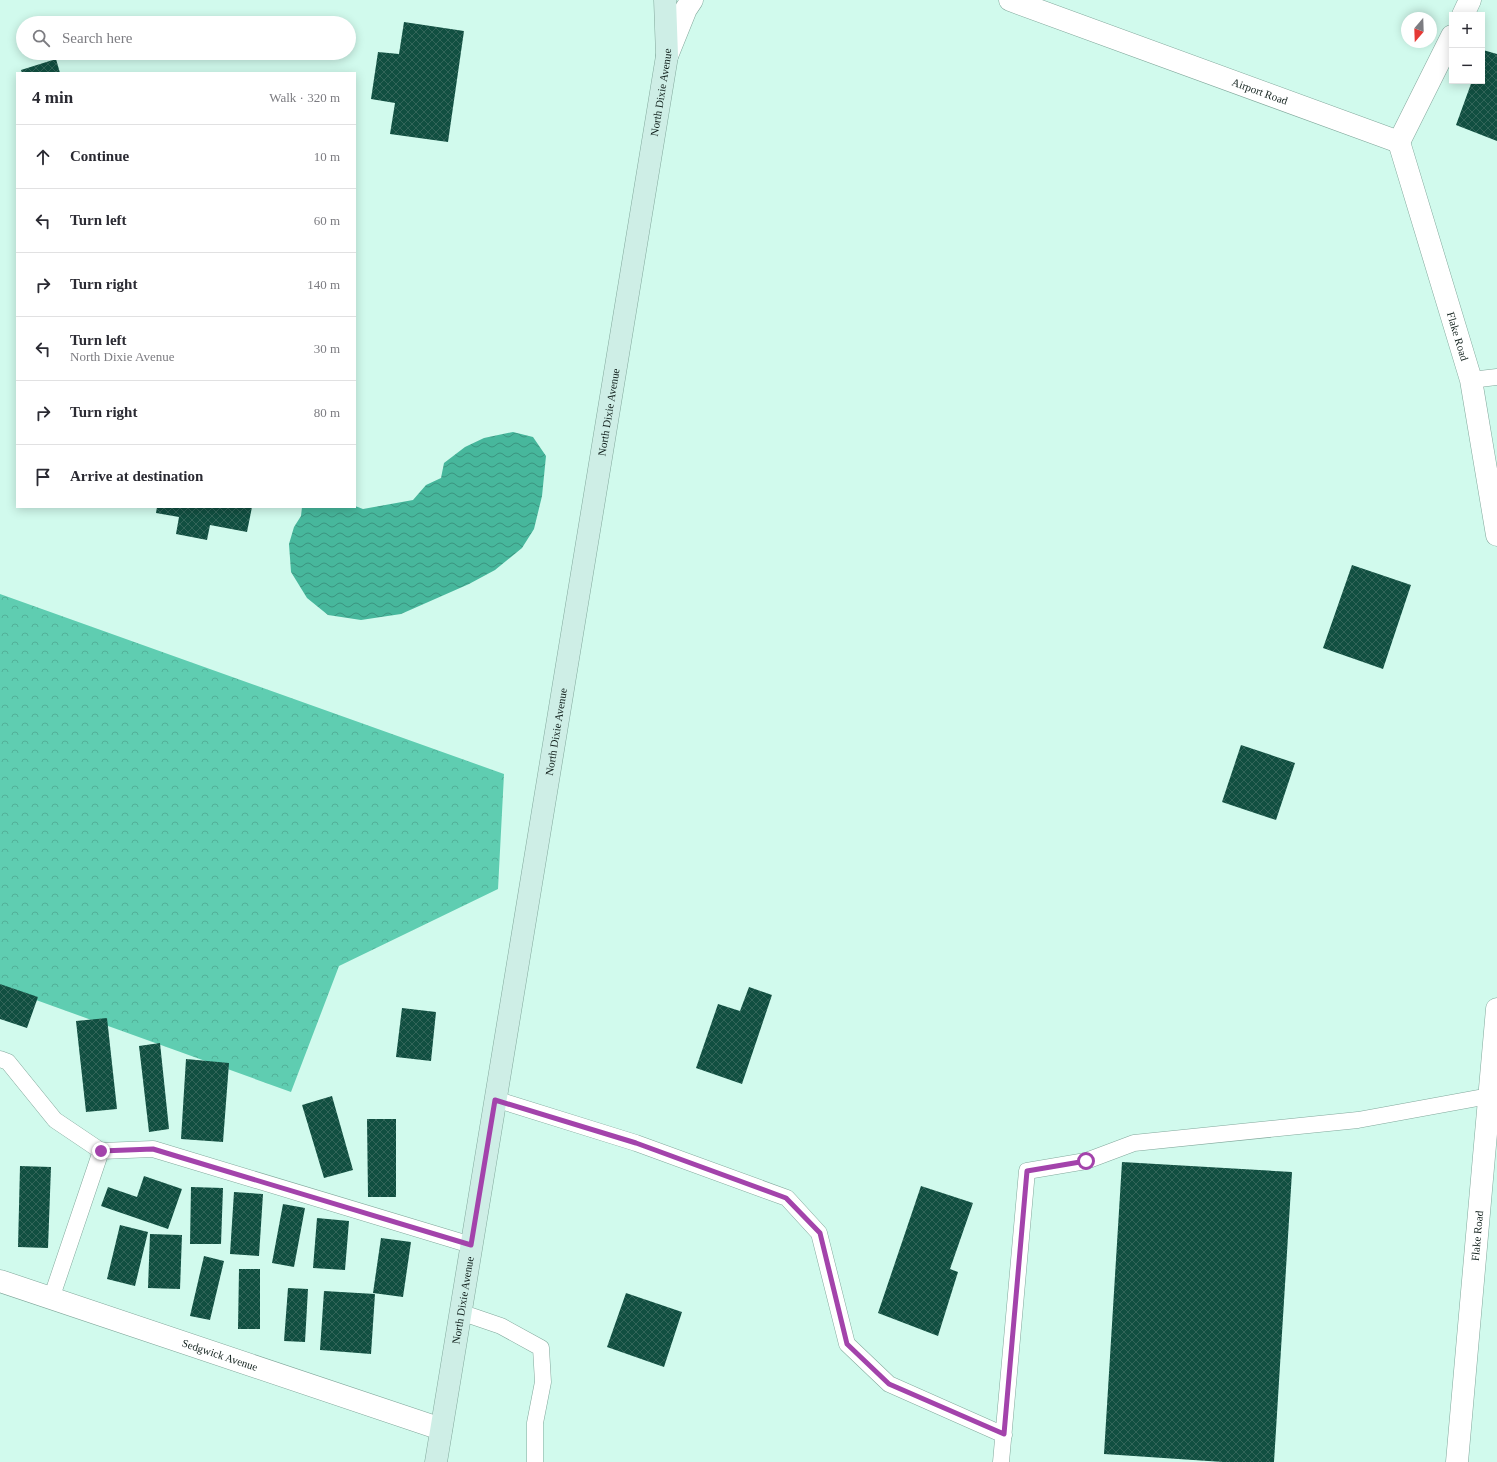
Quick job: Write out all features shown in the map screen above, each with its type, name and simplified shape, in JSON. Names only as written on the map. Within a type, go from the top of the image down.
[{"type":"street","name":"North Dixie Avenue","points":[[436,1462],[667,56],[665,0]]},
{"type":"street","points":[[667,56],[686,9],[692,0]]},
{"type":"street","name":"Airport Road","points":[[1010,0],[1399,142]]},
{"type":"street","points":[[1464,12],[1470,0]]},
{"type":"street","points":[[1399,142],[1449,42]]},
{"type":"street","name":"Flake Road","points":[[1399,142],[1471,380],[1497,535]]},
{"type":"street","name":"Flake Road","points":[[1457,1462],[1489,1096],[1495,1056],[1497,1009]]},
{"type":"street","name":"Sedgwick Avenue","points":[[0,1282],[441,1429]]},
{"type":"lane","points":[[1471,380],[1497,377]]},
{"type":"lane","points":[[0,1059],[8,1062],[55,1120],[101,1151],[153,1149],[471,1245]]},
{"type":"lane","points":[[1002,1462],[1027,1171],[1086,1161],[1134,1143],[1358,1120],[1489,1096]]},
{"type":"lane","points":[[495,1100],[636,1143],[786,1198],[820,1233],[847,1344],[889,1384],[1004,1434]]},
{"type":"lane","points":[[51,1299],[101,1151]]},
{"type":"lane","points":[[460,1312],[501,1326],[541,1348],[543,1382],[535,1423],[535,1462]]},
{"type":"green space","points":[[0,594],[504,774],[498,889],[339,966],[291,1092],[0,987]]},
{"type":"water","points":[[513,432],[533,437],[546,456],[542,496],[534,529],[522,548],[495,570],[469,584],[401,614],[361,620],[328,615],[307,598],[291,572],[289,544],[294,527],[301,516],[302,508],[356,508],[356,506],[363,509],[413,500],[426,485],[441,478],[444,463],[465,447],[484,438]]},
{"type":"building","points":[[404,22],[464,31],[448,142],[390,134],[395,103],[371,99],[378,52],[399,54]]},
{"type":"building","points":[[1485,51],[1497,54],[1497,141],[1456,125],[1471,84],[1485,84]]},
{"type":"building","points":[[56,60],[60,72],[22,72],[21,70]]},
{"type":"building","points":[[157,508],[252,508],[247,532],[210,525],[207,540],[176,534],[179,517],[156,513]]},
{"type":"building","points":[[1352,565],[1411,585],[1383,669],[1323,648]]},
{"type":"building","points":[[1241,745],[1295,763],[1276,820],[1222,802]]},
{"type":"building","points":[[0,984],[38,997],[27,1028],[0,1019]]},
{"type":"building","points":[[749,987],[772,995],[742,1084],[696,1068],[718,1004],[740,1011]]},
{"type":"building","points":[[402,1008],[436,1012],[431,1061],[396,1057]]},
{"type":"building","points":[[107,1018],[117,1109],[86,1112],[76,1021]]},
{"type":"building","points":[[160,1043],[169,1129],[149,1132],[139,1046]]},
{"type":"building","points":[[186,1059],[229,1063],[223,1142],[181,1139]]},
{"type":"building","points":[[332,1096],[353,1170],[324,1178],[302,1105]]},
{"type":"building","points":[[367,1119],[396,1119],[396,1197],[368,1197]]},
{"type":"building","points":[[1122,1162],[1292,1172],[1274,1462],[1223,1462],[1104,1454]]},
{"type":"building","points":[[20,1166],[51,1167],[48,1248],[18,1247]]},
{"type":"building","points":[[144,1176],[182,1189],[168,1229],[101,1206],[108,1187],[137,1197]]},
{"type":"building","points":[[921,1186],[973,1203],[950,1269],[958,1272],[938,1336],[878,1313]]},
{"type":"building","points":[[191,1187],[223,1188],[221,1244],[190,1244]]},
{"type":"building","points":[[234,1192],[263,1194],[259,1256],[230,1254]]},
{"type":"building","points":[[283,1204],[305,1208],[294,1267],[272,1263]]},
{"type":"building","points":[[317,1218],[349,1221],[345,1270],[313,1268]]},
{"type":"building","points":[[120,1225],[148,1232],[135,1286],[107,1279]]},
{"type":"building","points":[[150,1234],[182,1235],[180,1289],[148,1288]]},
{"type":"building","points":[[381,1238],[411,1242],[403,1297],[373,1293]]},
{"type":"building","points":[[204,1256],[224,1261],[210,1320],[190,1316]]},
{"type":"building","points":[[239,1269],[260,1269],[260,1329],[238,1329]]},
{"type":"building","points":[[288,1288],[308,1289],[305,1342],[284,1341]]},
{"type":"building","points":[[324,1291],[375,1294],[371,1354],[320,1350]]},
{"type":"building","points":[[626,1293],[682,1312],[664,1367],[607,1347]]},
{"type":"route","points":[[101,1151],[153,1149],[471,1245],[495,1100],[636,1143],[786,1198],[820,1233],[847,1344],[889,1384],[1004,1434],[1027,1171],[1086,1161]]}]
